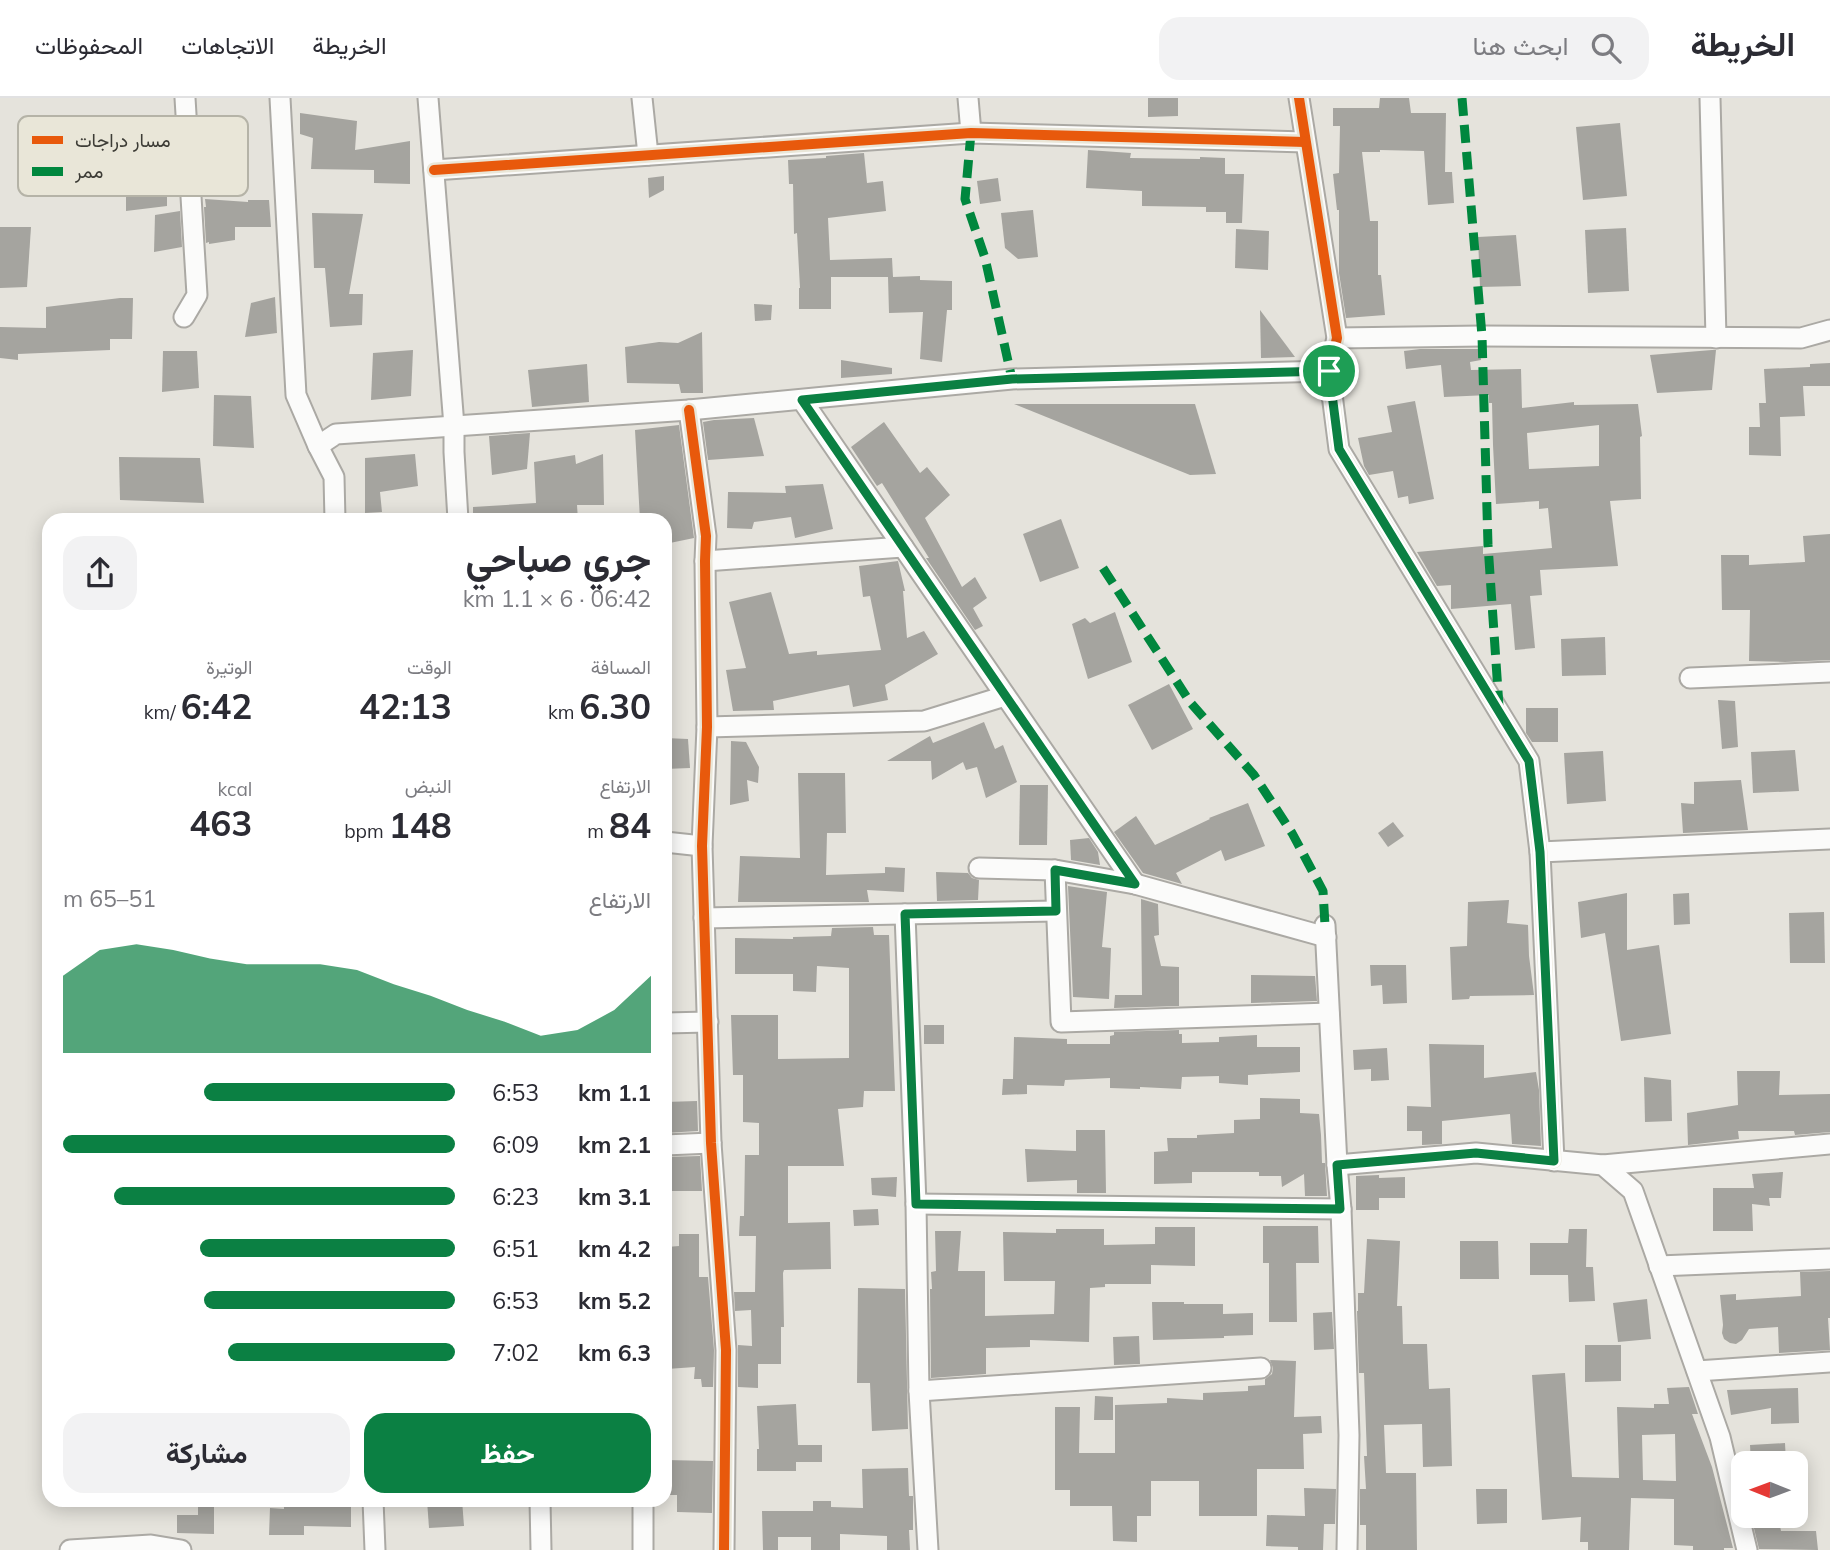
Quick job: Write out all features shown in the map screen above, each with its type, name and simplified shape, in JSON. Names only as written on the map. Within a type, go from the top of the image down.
[{"type":"street","points":[[185,98],[186,116]]},
{"type":"street","points":[[280,98],[296,395],[334,477],[335,513]]},
{"type":"street","points":[[428,98],[454,426],[458,513]]},
{"type":"street","points":[[642,98],[648,155]]},
{"type":"street","points":[[968,98],[971,133]]},
{"type":"street","points":[[1710,98],[1716,338]]},
{"type":"street","points":[[1298,103],[1337,338],[1329,371],[1339,449],[1529,761],[1540,852],[1554,1161]]},
{"type":"street","points":[[434,170],[971,133],[1305,142]]},
{"type":"street","points":[[184,317],[197,295],[191,196]]},
{"type":"street","points":[[1337,338],[1801,338],[1830,330]]},
{"type":"street","points":[[318,446],[336,434],[689,411],[1012,379],[1329,371]]},
{"type":"street","points":[[802,400],[1135,884]]},
{"type":"street","points":[[689,411],[706,536],[707,727],[702,846],[711,1143],[726,1350],[724,1550]]},
{"type":"street","points":[[705,561],[903,547]]},
{"type":"street","points":[[1690,678],[1830,672]]},
{"type":"street","points":[[707,727],[924,721],[1005,696]]},
{"type":"street","points":[[1540,852],[1830,839]]},
{"type":"street","points":[[672,843],[702,846]]},
{"type":"street","points":[[979,869],[1055,870],[1135,884],[1326,931],[1349,1435],[1347,1550]]},
{"type":"street","points":[[1055,870],[1061,1022],[1329,1013]]},
{"type":"street","points":[[704,918],[1056,911]]},
{"type":"street","points":[[905,914],[916,1204],[919,1391],[928,1550]]},
{"type":"street","points":[[672,1023],[708,1022]]},
{"type":"street","points":[[672,1145],[711,1143]]},
{"type":"street","points":[[1337,1165],[1476,1153],[1603,1165],[1830,1144]]},
{"type":"street","points":[[1603,1165],[1633,1191],[1720,1437],[1747,1550]]},
{"type":"street","points":[[916,1204],[1340,1209]]},
{"type":"street","points":[[1660,1266],[1830,1259]]},
{"type":"street","points":[[1697,1371],[1830,1362]]},
{"type":"street","points":[[919,1391],[1261,1368]]},
{"type":"street","points":[[373,1507],[375,1550]]},
{"type":"street","points":[[540,1507],[541,1550]]},
{"type":"street","points":[[643,1507],[643,1550]]},
{"type":"street","points":[[70,1550],[151,1545],[181,1550]]},
{"type":"building","points":[[1148,98],[1178,98],[1178,116],[1148,117]]},
{"type":"building","points":[[1380,98],[1409,98],[1411,113],[1446,113],[1445,172],[1452,172],[1454,203],[1428,205],[1424,151],[1362,152],[1370,221],[1378,221],[1378,275],[1381,275],[1385,315],[1346,318],[1339,273],[1339,210],[1333,174],[1339,173],[1340,126],[1333,126],[1333,108],[1379,108]]},
{"type":"building","points":[[300,113],[357,121],[355,150],[410,141],[410,184],[374,183],[374,170],[311,169],[313,138],[300,134]]},
{"type":"building","points":[[1620,123],[1627,196],[1583,200],[1576,127]]},
{"type":"building","points":[[1088,150],[1131,153],[1130,158],[1225,158],[1225,174],[1244,174],[1242,223],[1226,223],[1226,212],[1206,212],[1206,207],[1142,206],[1142,191],[1086,188]]},
{"type":"building","points":[[864,153],[867,183],[883,181],[886,211],[828,218],[830,260],[892,258],[893,277],[920,276],[920,280],[952,281],[952,310],[947,310],[942,362],[920,359],[923,312],[889,313],[888,277],[831,277],[831,309],[799,309],[797,233],[794,234],[793,184],[789,184],[788,160]]},
{"type":"building","points":[[664,176],[664,190],[649,198],[648,178]]},
{"type":"building","points":[[998,178],[1001,201],[980,204],[977,181]]},
{"type":"building","points":[[126,196],[167,196],[167,206],[126,211]]},
{"type":"building","points":[[205,199],[248,202],[269,200],[271,227],[235,227],[235,240],[206,243]]},
{"type":"building","points":[[1033,210],[1038,257],[1018,259],[1005,248],[1001,213]]},
{"type":"building","points":[[180,211],[182,247],[154,252],[155,215]]},
{"type":"building","points":[[312,213],[363,214],[349,294],[363,294],[362,325],[330,327],[325,268],[314,268]]},
{"type":"building","points":[[0,227],[31,227],[27,287],[0,288]]},
{"type":"building","points":[[1626,228],[1629,291],[1588,293],[1585,230]]},
{"type":"building","points":[[1236,229],[1269,231],[1268,270],[1235,268]]},
{"type":"building","points":[[1516,235],[1521,286],[1480,287],[1478,237]]},
{"type":"building","points":[[275,297],[277,333],[245,337],[251,303]]},
{"type":"building","points":[[133,298],[132,339],[110,339],[110,350],[18,354],[18,360],[0,358],[0,327],[46,328],[46,307]]},
{"type":"building","points":[[754,304],[772,305],[771,320],[755,321]]},
{"type":"building","points":[[1260,310],[1295,357],[1261,358]]},
{"type":"building","points":[[702,332],[703,393],[681,393],[679,384],[627,383],[625,347],[659,342],[678,343]]},
{"type":"building","points":[[1480,349],[1481,360],[1470,362],[1471,370],[1521,369],[1522,408],[1574,402],[1574,405],[1638,404],[1642,436],[1641,499],[1610,501],[1618,566],[1540,570],[1542,595],[1530,596],[1535,648],[1515,650],[1511,604],[1451,609],[1451,585],[1437,586],[1417,552],[1483,546],[1483,554],[1552,548],[1548,508],[1539,509],[1539,501],[1496,504],[1492,403],[1489,403],[1489,395],[1444,397],[1441,365],[1406,369],[1404,351]],"holes":[[[1599,425],[1599,466],[1529,469],[1527,433]]]},
{"type":"building","points":[[413,350],[411,396],[371,400],[373,353]]},
{"type":"building","points":[[1716,350],[1712,390],[1657,393],[1650,355]]},
{"type":"building","points":[[163,351],[197,351],[199,388],[162,392]]},
{"type":"building","points":[[841,360],[892,368],[892,374],[841,378]]},
{"type":"building","points":[[1830,363],[1830,386],[1803,386],[1805,416],[1780,417],[1781,456],[1749,455],[1749,427],[1760,427],[1759,403],[1766,403],[1764,369],[1810,367],[1810,364]]},
{"type":"building","points":[[587,364],[589,402],[532,407],[528,370]]},
{"type":"building","points":[[214,395],[251,396],[254,448],[213,446]]},
{"type":"building","points":[[1415,401],[1434,499],[1409,504],[1408,496],[1398,498],[1393,471],[1369,475],[1364,466],[1358,438],[1392,432],[1387,406]]},
{"type":"building","points":[[1014,404],[1195,404],[1216,474],[1190,475]]},
{"type":"building","points":[[754,418],[764,456],[708,460],[703,422]]},
{"type":"building","points":[[884,422],[920,473],[927,467],[950,495],[925,518],[962,587],[975,577],[987,598],[973,608],[983,626],[975,630],[926,558],[929,558],[882,483],[877,486],[851,447]]},
{"type":"building","points":[[679,425],[694,538],[672,543],[672,513],[640,513],[635,430]]},
{"type":"building","points":[[530,433],[527,469],[492,475],[489,436]]},
{"type":"building","points":[[415,454],[418,486],[380,492],[382,512],[365,513],[365,458]]},
{"type":"building","points":[[603,454],[604,505],[577,505],[578,513],[473,513],[473,507],[536,503],[534,462],[575,455],[576,464]]},
{"type":"building","points":[[119,457],[200,458],[204,503],[120,500]]},
{"type":"building","points":[[823,484],[833,529],[795,538],[791,517],[754,522],[752,529],[727,528],[728,492],[786,493],[785,486]]},
{"type":"building","points":[[1061,519],[1079,568],[1040,582],[1023,534]]},
{"type":"building","points":[[1830,534],[1830,660],[1749,661],[1750,610],[1722,610],[1721,555],[1749,555],[1749,565],[1805,562],[1803,536]]},
{"type":"building","points":[[898,561],[905,591],[907,638],[924,631],[938,654],[885,685],[888,700],[853,707],[849,685],[773,701],[774,710],[733,711],[726,670],[746,668],[729,602],[771,592],[789,654],[817,651],[817,655],[881,650],[870,596],[863,597],[859,566]]},
{"type":"building","points":[[1115,612],[1132,662],[1088,679],[1072,624],[1085,618],[1090,623]]},
{"type":"building","points":[[1605,637],[1606,675],[1562,676],[1561,639]]},
{"type":"building","points":[[1169,684],[1193,729],[1152,750],[1128,705]]},
{"type":"building","points":[[1718,700],[1735,701],[1738,747],[1722,749]]},
{"type":"building","points":[[1526,708],[1558,708],[1558,742],[1532,742],[1526,733]]},
{"type":"building","points":[[984,722],[995,749],[1003,745],[1017,782],[986,798],[977,767],[966,770],[963,762],[932,780],[931,761],[887,761],[930,736],[933,743]]},
{"type":"building","points":[[672,738],[688,739],[690,768],[672,769]]},
{"type":"building","points":[[731,741],[746,742],[759,767],[758,783],[747,780],[749,801],[730,805]]},
{"type":"building","points":[[1795,750],[1799,791],[1753,793],[1751,752]]},
{"type":"building","points":[[1603,751],[1606,801],[1567,804],[1564,753]]},
{"type":"building","points":[[798,773],[845,773],[846,833],[827,833],[826,875],[885,873],[885,867],[905,868],[904,892],[867,890],[869,902],[738,902],[740,856],[800,858]]},
{"type":"building","points":[[1741,780],[1748,830],[1683,833],[1681,803],[1694,804],[1694,782]]},
{"type":"building","points":[[1020,785],[1048,785],[1047,845],[1019,845]]},
{"type":"building","points":[[1248,803],[1265,846],[1225,861],[1221,850],[1176,873],[1182,884],[1143,873],[1114,832],[1136,816],[1155,845],[1209,818]]},
{"type":"building","points":[[1393,822],[1404,836],[1388,847],[1378,833]]},
{"type":"building","points":[[1089,838],[1098,852],[1100,865],[1071,860],[1070,840]]},
{"type":"building","points":[[936,872],[968,873],[979,880],[978,900],[937,901]]},
{"type":"building","points":[[1068,886],[1107,892],[1102,947],[1111,948],[1109,999],[1073,997]]},
{"type":"building","points":[[1627,893],[1627,950],[1659,945],[1671,1034],[1621,1041],[1605,933],[1581,938],[1578,902]]},
{"type":"building","points":[[1689,893],[1690,924],[1674,925],[1673,894]]},
{"type":"building","points":[[1141,899],[1158,904],[1159,935],[1154,936],[1161,966],[1179,967],[1179,1006],[1114,1008],[1115,995],[1142,995]]},
{"type":"building","points":[[1509,900],[1507,923],[1528,925],[1534,995],[1470,996],[1469,999],[1452,1000],[1450,947],[1467,946],[1468,902]]},
{"type":"building","points":[[1824,912],[1825,963],[1790,963],[1789,913]]},
{"type":"building","points":[[873,927],[874,935],[889,935],[895,1091],[864,1091],[863,1107],[838,1109],[844,1166],[788,1166],[788,1223],[830,1222],[831,1269],[784,1270],[781,1364],[758,1364],[758,1388],[738,1387],[738,1345],[752,1346],[751,1310],[735,1311],[734,1292],[755,1292],[756,1236],[739,1236],[740,1216],[744,1216],[745,1155],[759,1155],[759,1123],[743,1122],[743,1075],[733,1075],[731,1015],[778,1015],[778,1059],[849,1058],[849,968],[817,966],[816,992],[793,991],[793,974],[735,974],[735,938],[793,939],[831,936],[832,928]]},
{"type":"building","points":[[1370,965],[1406,965],[1407,1003],[1383,1004],[1382,985],[1371,986]]},
{"type":"building","points":[[1251,975],[1315,976],[1317,1001],[1251,1003]]},
{"type":"building","points":[[924,1025],[944,1025],[944,1044],[924,1044]]},
{"type":"building","points":[[1179,1030],[1182,1043],[1219,1042],[1219,1037],[1257,1035],[1257,1047],[1300,1047],[1300,1072],[1248,1075],[1248,1085],[1219,1083],[1219,1076],[1182,1077],[1181,1089],[1110,1088],[1110,1078],[1065,1080],[1064,1086],[1027,1085],[1027,1094],[1002,1095],[1003,1079],[1013,1079],[1014,1037],[1067,1039],[1067,1044],[1110,1044],[1110,1036],[1114,1035],[1114,1032]]},
{"type":"building","points":[[1429,1044],[1484,1045],[1484,1078],[1536,1072],[1541,1146],[1512,1144],[1510,1114],[1442,1121],[1442,1144],[1422,1145],[1422,1131],[1407,1131],[1407,1106],[1431,1107]]},
{"type":"building","points":[[1387,1048],[1389,1080],[1371,1081],[1371,1069],[1354,1070],[1353,1050]]},
{"type":"building","points":[[1737,1071],[1780,1071],[1779,1095],[1830,1094],[1830,1132],[1795,1135],[1794,1131],[1738,1131],[1739,1139],[1688,1145],[1687,1113],[1738,1105]]},
{"type":"building","points":[[1644,1077],[1671,1080],[1672,1121],[1645,1122]]},
{"type":"building","points":[[1260,1098],[1300,1099],[1300,1113],[1319,1114],[1327,1196],[1305,1196],[1304,1174],[1282,1187],[1281,1176],[1259,1176],[1259,1172],[1192,1172],[1192,1183],[1154,1184],[1154,1152],[1168,1151],[1167,1138],[1197,1138],[1197,1135],[1234,1133],[1234,1120],[1260,1119]]},
{"type":"building","points":[[697,1101],[698,1131],[672,1133],[672,1102]]},
{"type":"building","points":[[1076,1130],[1105,1130],[1106,1193],[1077,1193],[1077,1180],[1027,1182],[1025,1149],[1076,1151]]},
{"type":"building","points":[[700,1156],[702,1191],[672,1191],[672,1157]]},
{"type":"building","points":[[1783,1172],[1781,1198],[1769,1198],[1770,1206],[1752,1204],[1753,1231],[1713,1231],[1713,1188],[1754,1188],[1752,1174]]},
{"type":"building","points":[[1379,1175],[1379,1178],[1405,1177],[1405,1198],[1379,1198],[1379,1210],[1356,1210],[1356,1176]]},
{"type":"building","points":[[897,1177],[896,1197],[872,1195],[871,1178]]},
{"type":"building","points":[[878,1209],[879,1225],[854,1226],[853,1210]]},
{"type":"building","points":[[1263,1226],[1318,1226],[1319,1263],[1296,1263],[1297,1322],[1269,1322],[1269,1263],[1263,1263]]},
{"type":"building","points":[[1155,1227],[1195,1227],[1195,1266],[1151,1265],[1151,1284],[1105,1284],[1105,1287],[1090,1288],[1089,1342],[1030,1340],[1030,1347],[986,1348],[986,1374],[931,1378],[930,1289],[931,1272],[936,1271],[935,1231],[961,1231],[958,1271],[985,1271],[985,1316],[1054,1314],[1055,1281],[1004,1281],[1003,1232],[1056,1233],[1056,1229],[1104,1229],[1104,1245],[1155,1244]]},
{"type":"building","points":[[1569,1229],[1587,1229],[1586,1267],[1593,1267],[1595,1301],[1569,1302],[1568,1275],[1530,1275],[1530,1243],[1568,1243]]},
{"type":"building","points":[[679,1234],[699,1234],[699,1277],[708,1277],[714,1350],[713,1387],[702,1387],[701,1379],[694,1379],[695,1367],[672,1369],[672,1247],[679,1246]]},
{"type":"building","points":[[1367,1239],[1400,1241],[1397,1306],[1402,1306],[1403,1344],[1427,1344],[1429,1389],[1450,1388],[1452,1466],[1423,1467],[1422,1424],[1384,1425],[1386,1473],[1416,1473],[1417,1550],[1366,1550],[1366,1525],[1360,1525],[1360,1489],[1366,1489],[1364,1456],[1367,1456],[1364,1373],[1359,1373],[1357,1311],[1358,1293],[1364,1293]]},
{"type":"building","points":[[1460,1241],[1498,1241],[1499,1279],[1460,1279]]},
{"type":"building","points":[[1830,1271],[1830,1350],[1779,1353],[1778,1327],[1749,1329],[1736,1344],[1724,1339],[1720,1295],[1736,1294],[1736,1300],[1801,1296],[1800,1272]]},
{"type":"building","points":[[858,1288],[905,1289],[908,1429],[872,1431],[870,1383],[857,1383]]},
{"type":"building","points":[[1647,1299],[1651,1339],[1618,1342],[1613,1303]]},
{"type":"building","points":[[1152,1302],[1223,1304],[1223,1314],[1253,1313],[1253,1335],[1153,1340]]},
{"type":"building","points":[[1332,1312],[1334,1349],[1314,1350],[1313,1313]]},
{"type":"building","points":[[1139,1336],[1140,1364],[1114,1365],[1113,1337]]},
{"type":"building","points":[[1585,1345],[1621,1345],[1621,1381],[1585,1382]]},
{"type":"building","points":[[1270,1360],[1296,1361],[1294,1417],[1321,1416],[1322,1433],[1303,1434],[1304,1469],[1257,1469],[1257,1516],[1199,1516],[1199,1481],[1151,1481],[1151,1516],[1137,1516],[1137,1542],[1113,1541],[1112,1506],[1070,1506],[1070,1490],[1055,1490],[1055,1407],[1080,1407],[1079,1453],[1115,1453],[1115,1405],[1167,1403],[1167,1398],[1203,1400],[1203,1393],[1248,1391],[1248,1386],[1265,1385],[1265,1379],[1272,1374]]},
{"type":"building","points":[[1565,1373],[1572,1477],[1619,1478],[1617,1407],[1654,1408],[1654,1404],[1669,1404],[1667,1388],[1689,1387],[1698,1414],[1692,1414],[1712,1467],[1733,1548],[1693,1550],[1693,1546],[1674,1545],[1674,1499],[1631,1498],[1629,1550],[1588,1550],[1588,1542],[1580,1542],[1581,1517],[1542,1520],[1532,1375]],"holes":[[[1675,1434],[1676,1481],[1643,1480],[1642,1435]]]},
{"type":"building","points":[[1798,1388],[1799,1423],[1771,1424],[1771,1408],[1731,1415],[1727,1390]]},
{"type":"building","points":[[1095,1396],[1113,1397],[1113,1420],[1094,1420]]},
{"type":"building","points":[[796,1404],[798,1445],[822,1445],[822,1462],[796,1462],[796,1471],[757,1471],[757,1406]]},
{"type":"building","points":[[1785,1443],[1785,1451],[1750,1451],[1750,1445]]},
{"type":"building","points":[[672,1460],[713,1461],[712,1513],[677,1512],[677,1495],[672,1495]]},
{"type":"building","points":[[908,1468],[909,1496],[913,1496],[913,1530],[909,1530],[910,1550],[887,1550],[887,1536],[840,1534],[840,1550],[811,1550],[811,1537],[778,1537],[778,1550],[763,1550],[762,1511],[813,1511],[813,1501],[831,1501],[831,1507],[863,1508],[862,1469]]},
{"type":"building","points":[[1304,1488],[1336,1489],[1335,1524],[1324,1524],[1323,1550],[1266,1546],[1267,1515],[1305,1516]]},
{"type":"building","points":[[1476,1489],[1507,1489],[1507,1523],[1477,1524]]},
{"type":"building","points":[[198,1507],[214,1507],[214,1534],[177,1533],[177,1515],[198,1515]]},
{"type":"building","points":[[351,1507],[351,1527],[304,1526],[304,1535],[269,1535],[270,1508]]},
{"type":"building","points":[[428,1507],[463,1507],[464,1526],[429,1528]]},
{"type":"building","points":[[1754,1528],[1816,1531],[1818,1550],[1759,1549]]},
{"type":"marked path","points":[[1462,98],[1482,336],[1488,545],[1499,706]]},
{"type":"marked path","points":[[971,133],[965,199],[985,258],[1012,379]]},
{"type":"marked path","points":[[1103,568],[1190,702],[1254,775],[1292,833],[1323,891],[1325,925]]},
{"type":"cycle path","points":[[1299,98],[1337,338],[1329,371],[1339,449],[1529,761],[1540,852],[1554,1161]]},
{"type":"cycle path","points":[[434,170],[971,133],[1305,142]]},
{"type":"cycle path","points":[[689,410],[706,536],[707,727],[702,846],[711,1143],[726,1350],[724,1550]]},
{"type":"route","points":[[1329,371],[1339,449],[1529,761],[1540,852],[1554,1161],[1476,1153],[1337,1165],[1340,1209],[916,1204],[905,914],[1056,911],[1055,870],[1135,884],[802,400],[1012,379],[1329,371]]}]
